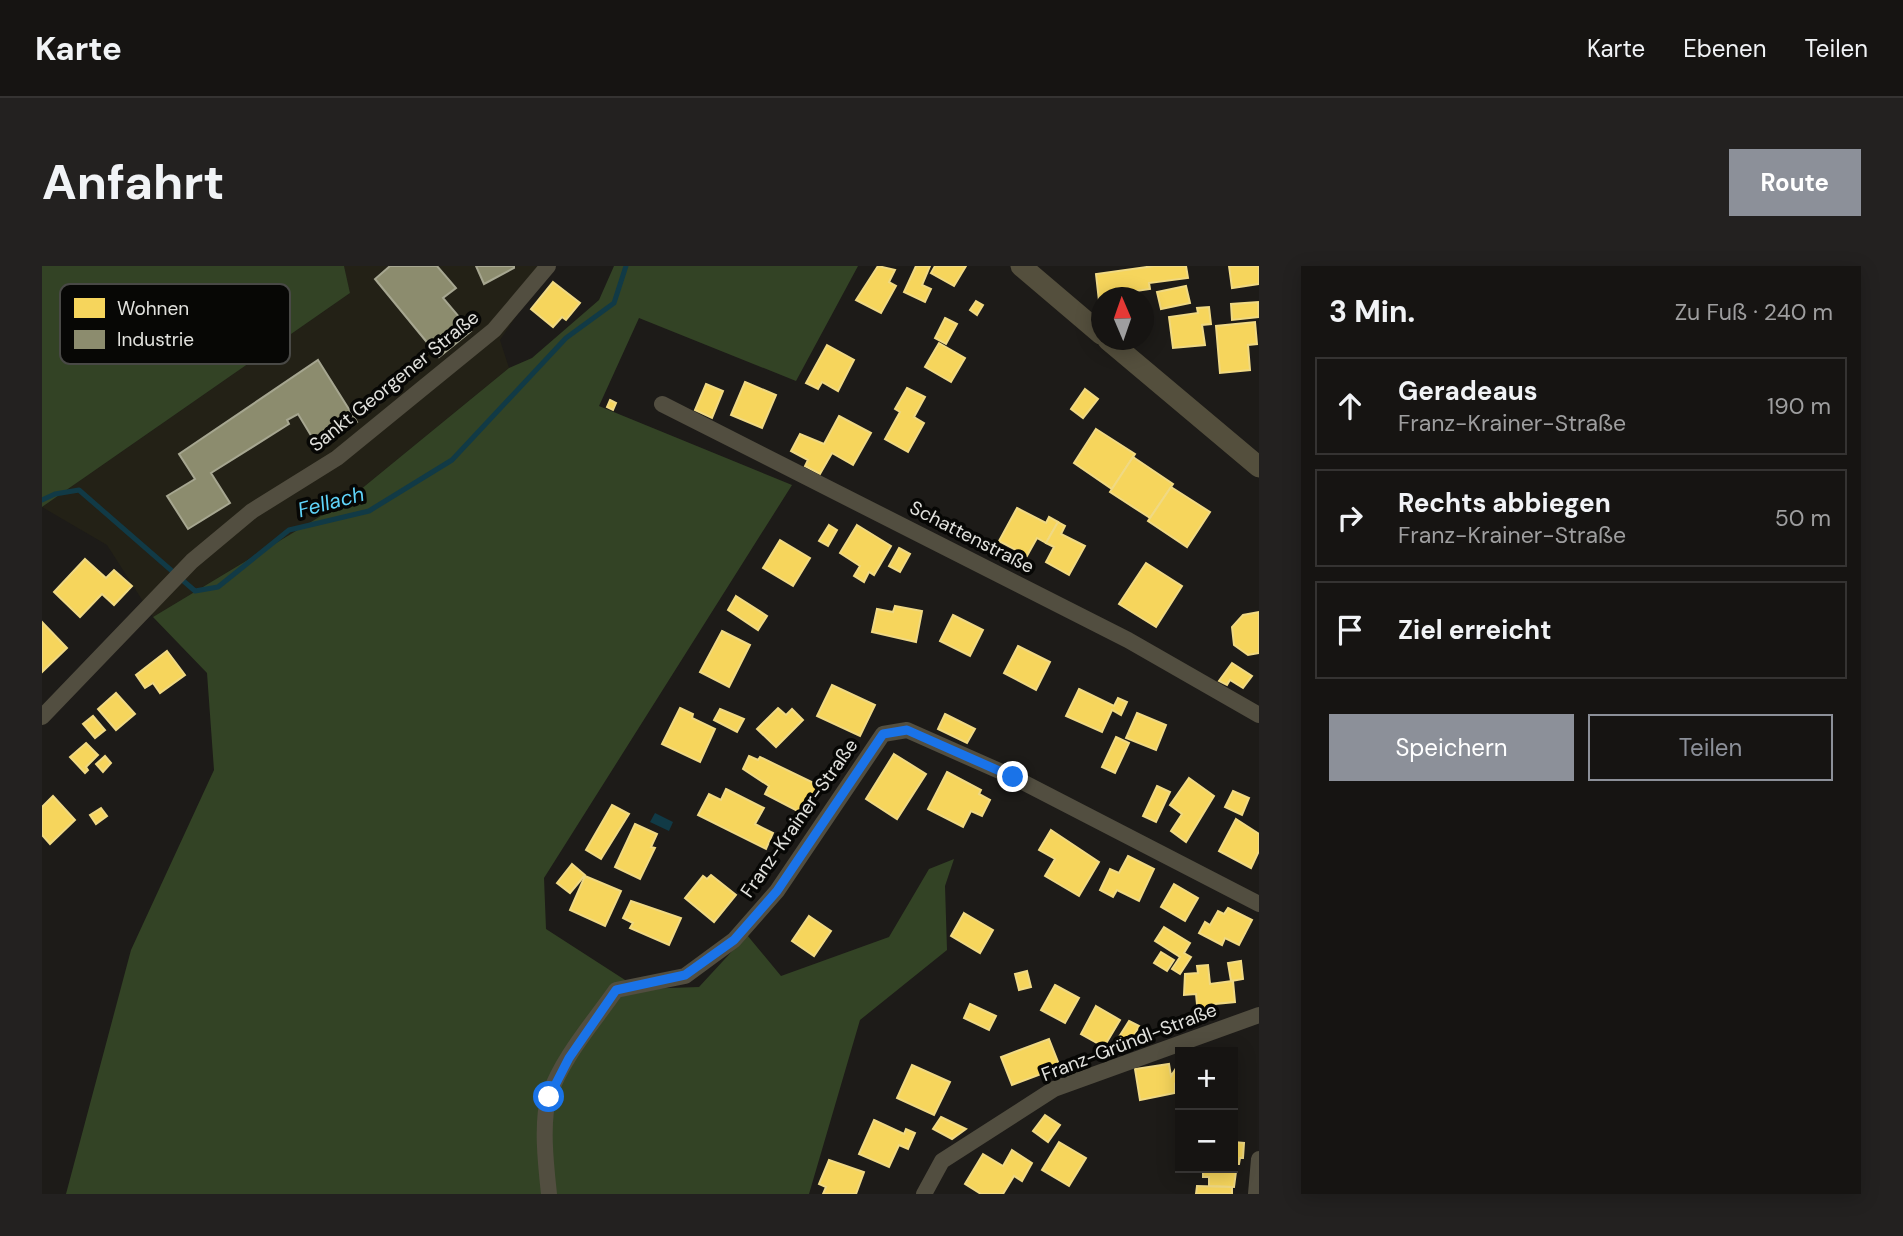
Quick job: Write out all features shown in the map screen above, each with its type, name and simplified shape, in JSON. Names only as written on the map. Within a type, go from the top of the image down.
[{"type":"main road","points":[[1021,266],[1091,326]]},
{"type":"main road","points":[[1120,350],[1259,467]]},
{"type":"street","name":"Sankt Georgener Straße","points":[[42,717],[192,561],[252,511],[337,458],[494,330],[548,266]]},
{"type":"street","name":"Schattenstraße","points":[[662,404],[1128,640],[1259,715]]},
{"type":"street","name":"Franz-Krainer-Straße","points":[[548,1194],[545,1152],[549,1097],[569,1058],[616,990],[685,975],[734,940],[777,891],[883,734],[907,730],[1013,777],[1259,904]]},
{"type":"street","name":"Franz-Gründl-Straße","points":[[924,1194],[942,1161],[1054,1089],[1259,1015]]},
{"type":"street","points":[[1256,1194],[1259,1159]]},
{"type":"shaded area","points":[[344,266],[550,266],[500,340],[509,368],[349,499],[153,617],[107,545],[42,507],[248,364],[290,364],[290,335],[350,293]]},
{"type":"green space","points":[[42,266],[344,266],[350,293],[290,335],[290,284],[60,284],[60,364],[248,364],[42,507]]},
{"type":"green space","points":[[614,266],[858,266],[796,381],[639,318],[599,406],[792,485],[544,878],[546,929],[639,989],[699,987],[747,935],[781,976],[889,937],[929,869],[954,859],[945,886],[947,950],[860,1020],[809,1194],[66,1194],[131,950],[214,770],[207,673],[153,617],[349,499],[509,368],[532,358],[599,300]]},
{"type":"water","points":[[655,813],[673,822],[669,831],[650,822]]},
{"type":"building: Wohnen","points":[[878,266],[895,270],[889,282],[896,286],[881,313],[856,300]]},
{"type":"building: Wohnen","points":[[916,266],[930,266],[922,285],[931,289],[925,302],[904,292]]},
{"type":"building: Wohnen","points":[[935,266],[966,266],[954,286],[931,273]]},
{"type":"building: Wohnen","points":[[1154,266],[1186,266],[1188,278],[1149,283],[1150,287],[1097,287],[1096,274]]},
{"type":"building: Wohnen","points":[[1229,266],[1259,266],[1259,284],[1232,288]]},
{"type":"building: Wohnen","points":[[553,282],[580,303],[566,320],[562,317],[553,327],[531,309]]},
{"type":"building: Wohnen","points":[[1186,286],[1190,303],[1161,309],[1157,292]]},
{"type":"building: Wohnen","points":[[976,301],[983,305],[977,315],[970,310]]},
{"type":"building: Wohnen","points":[[1258,302],[1259,317],[1232,320],[1231,304]]},
{"type":"building: Wohnen","points":[[1209,307],[1211,324],[1202,325],[1205,345],[1173,348],[1169,317],[1198,313],[1197,308]]},
{"type":"building: Wohnen","points":[[945,318],[957,324],[946,344],[935,338]]},
{"type":"building: Wohnen","points":[[1255,322],[1257,344],[1248,345],[1250,370],[1220,373],[1216,326]]},
{"type":"building: Wohnen","points":[[939,343],[965,358],[951,382],[925,367]]},
{"type":"building: Wohnen","points":[[827,345],[854,360],[838,391],[822,382],[818,389],[806,383]]},
{"type":"building: Wohnen","points":[[745,382],[776,395],[762,428],[731,415]]},
{"type":"building: Wohnen","points":[[706,384],[723,391],[712,418],[695,410]]},
{"type":"building: Wohnen","points":[[907,388],[925,397],[914,417],[924,423],[908,452],[885,439],[900,412],[895,409]]},
{"type":"building: Wohnen","points":[[1085,389],[1098,399],[1083,418],[1071,409]]},
{"type":"building: Wohnen","points":[[610,400],[616,403],[613,410],[607,407]]},
{"type":"building: Wohnen","points":[[839,416],[871,433],[853,465],[832,453],[820,474],[805,466],[808,460],[791,451],[800,434],[824,444]]},
{"type":"building: Wohnen","points":[[1096,429],[1135,454],[1112,489],[1074,463]]},
{"type":"building: Wohnen","points":[[1133,457],[1173,484],[1150,518],[1110,492]]},
{"type":"building: Wohnen","points":[[1171,487],[1210,512],[1187,547],[1148,521]]},
{"type":"building: Wohnen","points":[[1017,508],[1046,523],[1049,517],[1058,522],[1046,543],[1037,538],[1027,556],[999,541]]},
{"type":"building: Wohnen","points":[[1058,522],[1065,526],[1061,534],[1085,546],[1069,575],[1046,562],[1054,547],[1046,543]]},
{"type":"building: Wohnen","points":[[829,525],[837,530],[828,546],[819,541]]},
{"type":"building: Wohnen","points":[[857,525],[891,546],[874,575],[869,572],[864,582],[854,576],[860,566],[840,553]]},
{"type":"building: Wohnen","points":[[780,540],[810,558],[793,586],[763,568]]},
{"type":"building: Wohnen","points":[[899,548],[910,554],[900,572],[889,566]]},
{"type":"building: Wohnen","points":[[85,559],[106,578],[114,570],[132,586],[114,605],[102,594],[80,617],[54,592]]},
{"type":"building: Wohnen","points":[[1146,563],[1182,586],[1156,627],[1119,604]]},
{"type":"building: Wohnen","points":[[736,596],[767,616],[758,630],[728,610]]},
{"type":"building: Wohnen","points":[[895,606],[922,611],[916,642],[872,632],[877,609],[893,612]]},
{"type":"building: Wohnen","points":[[1259,612],[1259,653],[1248,655],[1234,645],[1232,627],[1243,615]]},
{"type":"building: Wohnen","points":[[953,615],[983,630],[970,656],[940,641]]},
{"type":"building: Wohnen","points":[[42,622],[67,648],[42,672]]},
{"type":"building: Wohnen","points":[[722,631],[750,645],[729,687],[700,672]]},
{"type":"building: Wohnen","points":[[1018,646],[1050,662],[1036,690],[1004,673]]},
{"type":"building: Wohnen","points":[[167,651],[185,675],[160,693],[153,683],[145,688],[136,675]]},
{"type":"building: Wohnen","points":[[1232,663],[1252,676],[1243,688],[1230,680],[1227,685],[1219,681]]},
{"type":"building: Wohnen","points":[[832,685],[875,705],[860,736],[817,716]]},
{"type":"building: Wohnen","points":[[1079,689],[1114,706],[1118,698],[1127,702],[1121,715],[1112,710],[1102,732],[1066,716]]},
{"type":"building: Wohnen","points":[[116,693],[135,714],[116,730],[98,709]]},
{"type":"building: Wohnen","points":[[680,708],[693,714],[692,718],[715,729],[700,762],[662,744]]},
{"type":"building: Wohnen","points":[[778,708],[786,715],[792,709],[803,720],[776,747],[757,729]]},
{"type":"building: Wohnen","points":[[720,709],[744,719],[737,732],[714,720]]},
{"type":"building: Wohnen","points":[[1137,713],[1166,725],[1156,750],[1126,738]]},
{"type":"building: Wohnen","points":[[945,714],[975,729],[967,743],[938,729]]},
{"type":"building: Wohnen","points":[[93,716],[105,730],[95,738],[83,724]]},
{"type":"building: Wohnen","points":[[1116,737],[1129,743],[1115,773],[1102,767]]},
{"type":"building: Wohnen","points":[[86,743],[98,755],[86,767],[88,770],[85,773],[70,757]]},
{"type":"building: Wohnen","points":[[894,754],[926,774],[897,819],[866,799]]},
{"type":"building: Wohnen","points":[[105,756],[111,763],[103,772],[96,764]]},
{"type":"building: Wohnen","points":[[749,756],[758,760],[760,757],[822,787],[807,816],[765,794],[769,786],[743,769]]},
{"type":"building: Wohnen","points":[[947,772],[981,790],[979,794],[990,800],[982,816],[971,811],[963,827],[928,809]]},
{"type":"building: Wohnen","points":[[1189,778],[1214,796],[1186,842],[1171,831],[1182,814],[1170,805]]},
{"type":"building: Wohnen","points":[[1157,786],[1170,792],[1156,822],[1143,816]]},
{"type":"building: Wohnen","points":[[726,789],[764,808],[755,824],[773,833],[766,849],[698,815],[709,794],[721,800]]},
{"type":"building: Wohnen","points":[[1233,791],[1249,798],[1242,815],[1225,807]]},
{"type":"building: Wohnen","points":[[53,796],[75,820],[50,844],[42,835],[42,807]]},
{"type":"building: Wohnen","points":[[612,805],[629,814],[601,859],[586,850]]},
{"type":"building: Wohnen","points":[[101,808],[107,816],[96,824],[90,815]]},
{"type":"building: Wohnen","points":[[1236,819],[1259,834],[1259,851],[1251,868],[1219,851]]},
{"type":"building: Wohnen","points":[[635,824],[657,834],[651,847],[655,848],[640,879],[615,867]]},
{"type":"building: Wohnen","points":[[1051,830],[1099,862],[1079,896],[1045,876],[1055,859],[1039,850]]},
{"type":"building: Wohnen","points":[[1128,856],[1154,869],[1139,901],[1117,890],[1113,897],[1100,890],[1110,869],[1119,873]]},
{"type":"building: Wohnen","points":[[572,864],[585,875],[570,893],[557,883]]},
{"type":"building: Wohnen","points":[[711,875],[736,895],[714,922],[685,898],[703,876],[707,879]]},
{"type":"building: Wohnen","points":[[585,876],[621,891],[605,926],[570,910]]},
{"type":"building: Wohnen","points":[[1174,884],[1198,898],[1185,921],[1161,907]]},
{"type":"building: Wohnen","points":[[631,901],[681,918],[669,945],[630,928],[633,923],[623,918]]},
{"type":"building: Wohnen","points":[[1228,908],[1252,920],[1239,945],[1225,938],[1222,945],[1199,933],[1205,922],[1210,925],[1218,911],[1224,914]]},
{"type":"building: Wohnen","points":[[964,913],[993,930],[980,953],[951,936]]},
{"type":"building: Wohnen","points":[[809,916],[831,931],[814,956],[792,941]]},
{"type":"building: Wohnen","points":[[1164,927],[1190,943],[1184,953],[1191,957],[1180,974],[1172,969],[1180,957],[1155,941]]},
{"type":"building: Wohnen","points":[[1161,952],[1174,960],[1167,971],[1154,963]]},
{"type":"building: Wohnen","points":[[1241,961],[1243,979],[1231,981],[1228,963]]},
{"type":"building: Wohnen","points":[[1208,965],[1210,984],[1233,981],[1235,1002],[1215,1004],[1216,1013],[1198,1015],[1196,994],[1184,995],[1185,974],[1198,973],[1197,966]]},
{"type":"building: Wohnen","points":[[1027,971],[1031,987],[1019,990],[1015,974]]},
{"type":"building: Wohnen","points":[[1055,985],[1079,998],[1065,1023],[1041,1010]]},
{"type":"building: Wohnen","points":[[970,1004],[996,1016],[989,1030],[964,1018]]},
{"type":"building: Wohnen","points":[[1096,1006],[1120,1020],[1104,1047],[1081,1034]]},
{"type":"building: Wohnen","points":[[1129,1021],[1139,1026],[1130,1043],[1119,1037]]},
{"type":"building: Wohnen","points":[[1049,1039],[1060,1067],[1012,1085],[1001,1057]]},
{"type":"building: Wohnen","points":[[1169,1064],[1171,1076],[1175,1070],[1175,1093],[1140,1100],[1135,1069]]},
{"type":"building: Wohnen","points":[[912,1065],[950,1082],[934,1115],[897,1098]]},
{"type":"building: Wohnen","points":[[1045,1115],[1060,1125],[1048,1142],[1033,1131]]},
{"type":"building: Wohnen","points":[[941,1117],[966,1129],[952,1139],[933,1129]]},
{"type":"building: Wohnen","points":[[874,1120],[904,1134],[906,1129],[915,1133],[908,1149],[899,1145],[889,1167],[859,1154]]},
{"type":"building: Wohnen","points":[[1059,1142],[1086,1158],[1069,1186],[1042,1170]]},
{"type":"building: Wohnen","points":[[1238,1142],[1244,1143],[1243,1158],[1240,1158],[1239,1164]]},
{"type":"building: Wohnen","points":[[1012,1150],[1032,1163],[1022,1181],[1014,1176],[1003,1194],[981,1194],[965,1184],[983,1154],[1003,1166]]},
{"type":"building: Wohnen","points":[[829,1160],[864,1172],[856,1194],[823,1194],[826,1187],[819,1184]]},
{"type":"building: Wohnen","points":[[1203,1173],[1236,1173],[1234,1187],[1209,1186],[1209,1177],[1203,1177]]},
{"type":"building: Wohnen","points":[[1197,1186],[1232,1187],[1232,1194],[1196,1194]]},
{"type":"building: Industrie","points":[[390,266],[437,266],[456,288],[443,298],[471,331],[439,357],[375,279]]},
{"type":"building: Industrie","points":[[476,266],[514,266],[514,268],[484,284]]},
{"type":"building: Industrie","points":[[318,360],[357,422],[318,447],[298,414],[287,420],[289,424],[211,473],[230,503],[188,529],[167,496],[195,479],[179,454]]},
{"type":"waterway","name":"Fellach","points":[[42,500],[55,494],[79,490],[195,591],[218,587],[289,530],[369,511],[452,460],[566,338],[614,303],[626,266]]},
{"type":"route","points":[[549,1097],[569,1058],[616,990],[685,975],[734,940],[777,891],[883,734],[907,730],[1013,777]]}]
